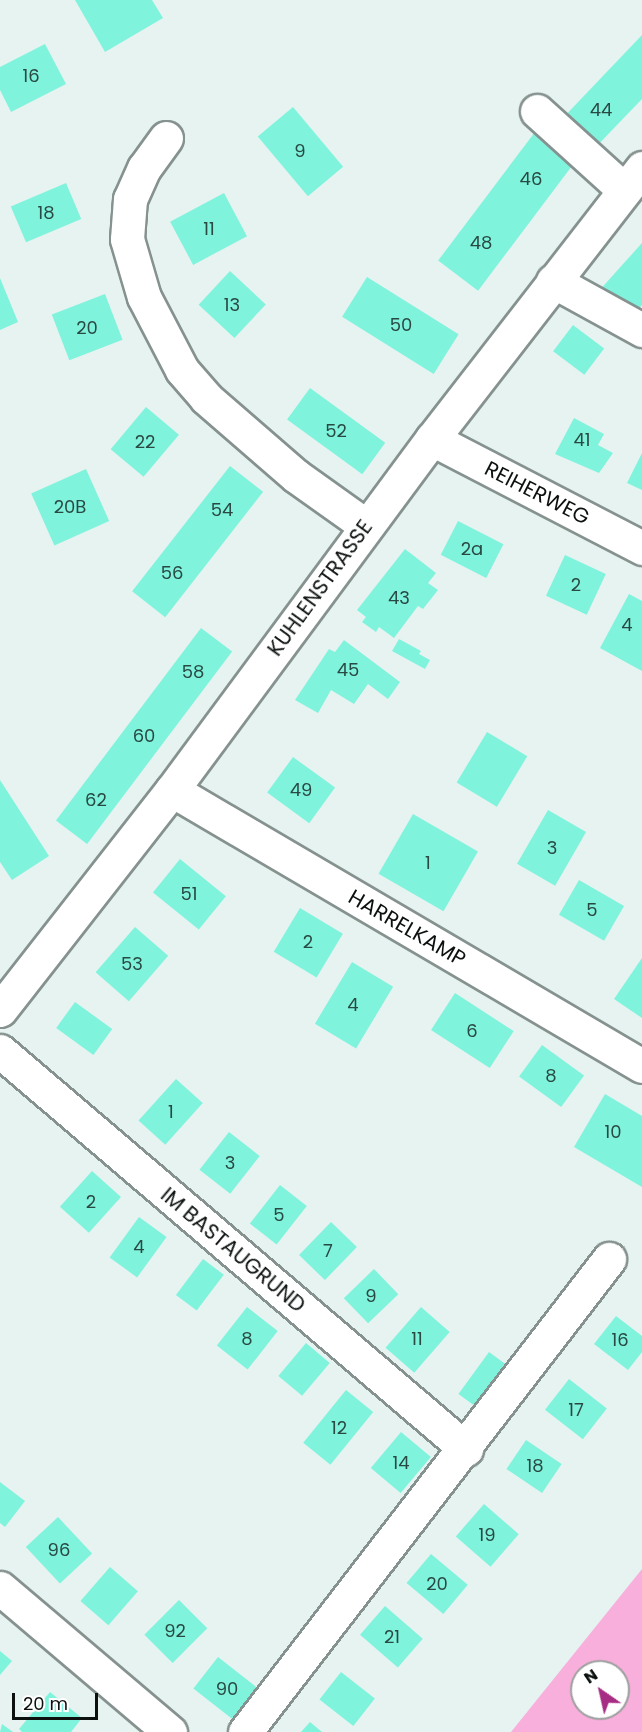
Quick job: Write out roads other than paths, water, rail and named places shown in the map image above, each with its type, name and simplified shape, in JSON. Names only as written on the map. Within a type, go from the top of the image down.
[{"type":"street","points":[[537,111],[633,179]]},
{"type":"street","points":[[166,138],[144,168],[130,199],[127,239],[144,297],[176,359],[206,398],[296,476],[366,526]]},
{"type":"street","name":"KUHLENSTRASSE","points":[[0,1010],[172,790],[366,526],[633,179]]},
{"type":"street","points":[[553,281],[642,330]]},
{"type":"street","name":"REIHERWEG","points":[[432,439],[642,548]]},
{"type":"street","name":"HARRELKAMP","points":[[172,790],[642,1066]]},
{"type":"street","name":"IM BASTAUGRUND","points":[[0,1051],[466,1449]]},
{"type":"street","points":[[245,1732],[466,1449],[609,1259]]},
{"type":"street","points":[[0,1588],[170,1732]]}]
